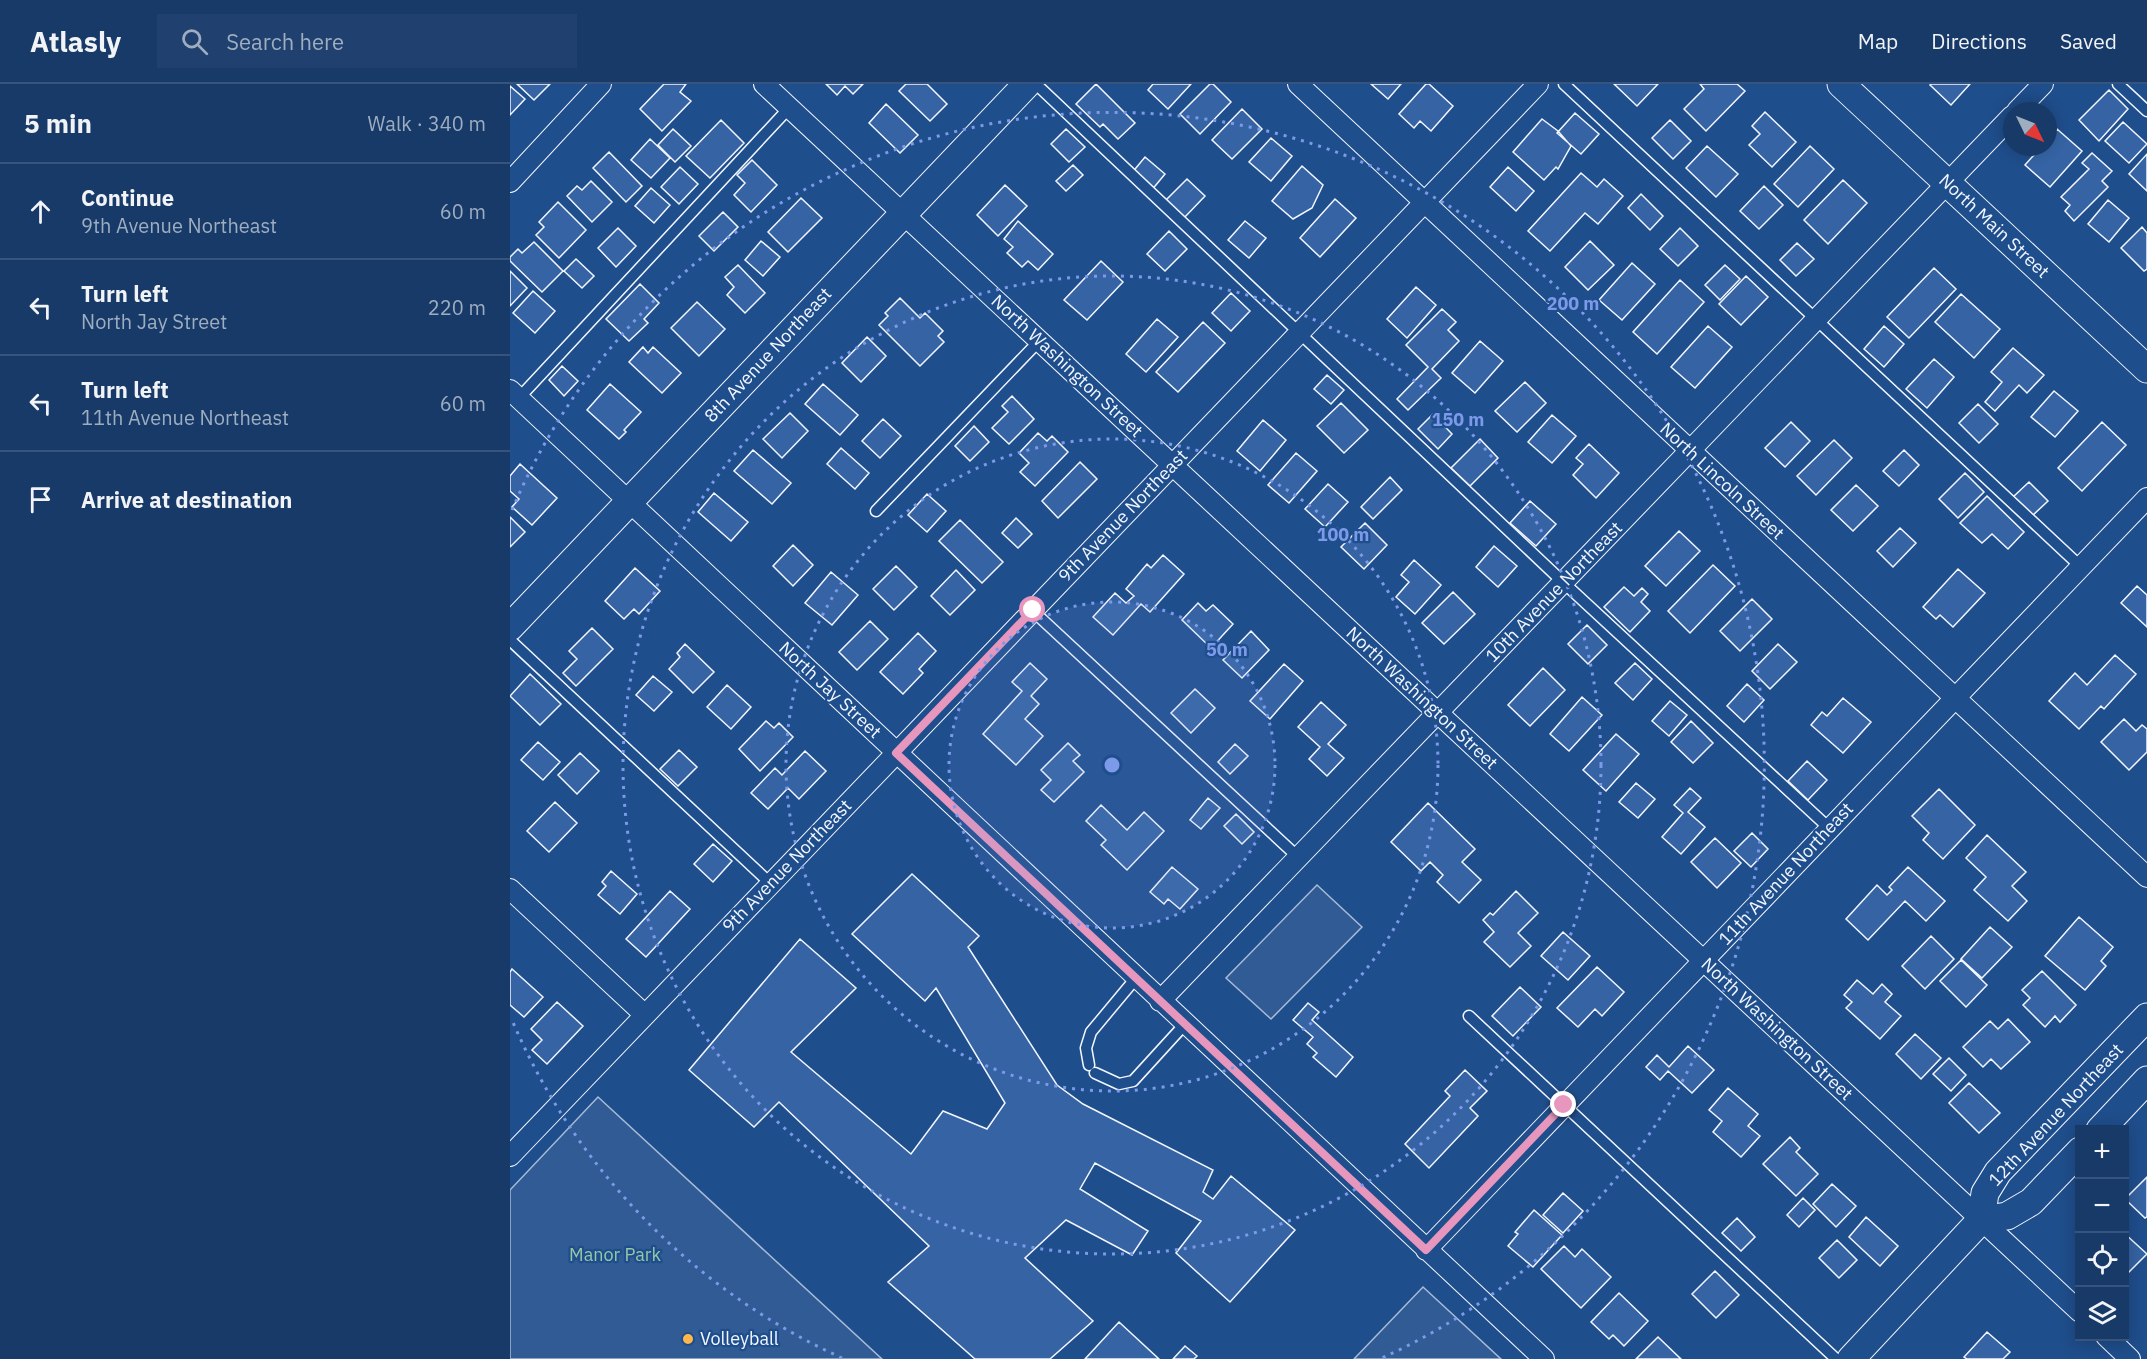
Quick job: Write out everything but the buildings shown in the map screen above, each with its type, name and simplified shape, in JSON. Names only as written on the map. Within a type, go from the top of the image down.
[{"type":"street","points":[[510,182],[600,84]]},
{"type":"street","name":"North Washington Street","points":[[764,84],[2075,1308]]},
{"type":"street","name":"8th Avenue Northeast","points":[[510,627],[1027,84]]},
{"type":"street","name":"North Lincoln Street","points":[[1298,84],[2147,876]]},
{"type":"street","name":"9th Avenue Northeast","points":[[513,1147],[645,1015],[1538,84]]},
{"type":"street","name":"North Main Street","points":[[1841,84],[2147,369]]},
{"type":"street","points":[[2026,102],[2043,84]]},
{"type":"street","name":"10th Avenue Northeast","points":[[1160,1001],[1691,452],[2003,125]]},
{"type":"street","name":"North Jay Street","points":[[515,394],[1544,1359]]},
{"type":"street","name":"11th Avenue Northeast","points":[[1426,1250],[2147,498]]},
{"type":"street","points":[[510,889],[645,1015]]},
{"type":"street","name":"12th Avenue Northeast","points":[[2075,1155],[2031,1202],[2007,1216],[1981,1220],[1985,1193],[1998,1172],[2147,1017]]},
{"type":"street","points":[[2105,1125],[2147,1080]]},
{"type":"street","points":[[1851,1359],[1981,1220]]},
{"type":"street","points":[[2111,1341],[2130,1359]]},
{"type":"lane","points":[[1036,84],[1564,583],[1829,828]]},
{"type":"lane","points":[[1564,84],[2080,567]]},
{"type":"lane","points":[[2118,84],[2147,111]]},
{"type":"lane","points":[[515,394],[789,108]]},
{"type":"lane","points":[[876,511],[1040,340]]},
{"type":"lane","points":[[1033,610],[1299,858]]},
{"type":"lane","points":[[510,640],[770,883]]},
{"type":"lane","points":[[1136,978],[1091,1032],[1086,1048],[1092,1069],[1119,1084],[1133,1081],[1185,1024]]},
{"type":"lane","points":[[1469,1016],[1836,1359]]},
{"type":"shaded area","points":[[1317,885],[1362,927],[1271,1019],[1226,978]]},
{"type":"shaded area","name":"Manor Park","points":[[598,1097],[882,1359],[510,1359],[510,1190]]},
{"type":"shaded area","points":[[1423,1287],[1501,1359],[1354,1359]]},
{"type":"place","name":"Volleyball","points":[[688,1339]]},
{"type":"route","points":[[1033,610],[896,753],[1426,1250],[1564,1105]]}]
